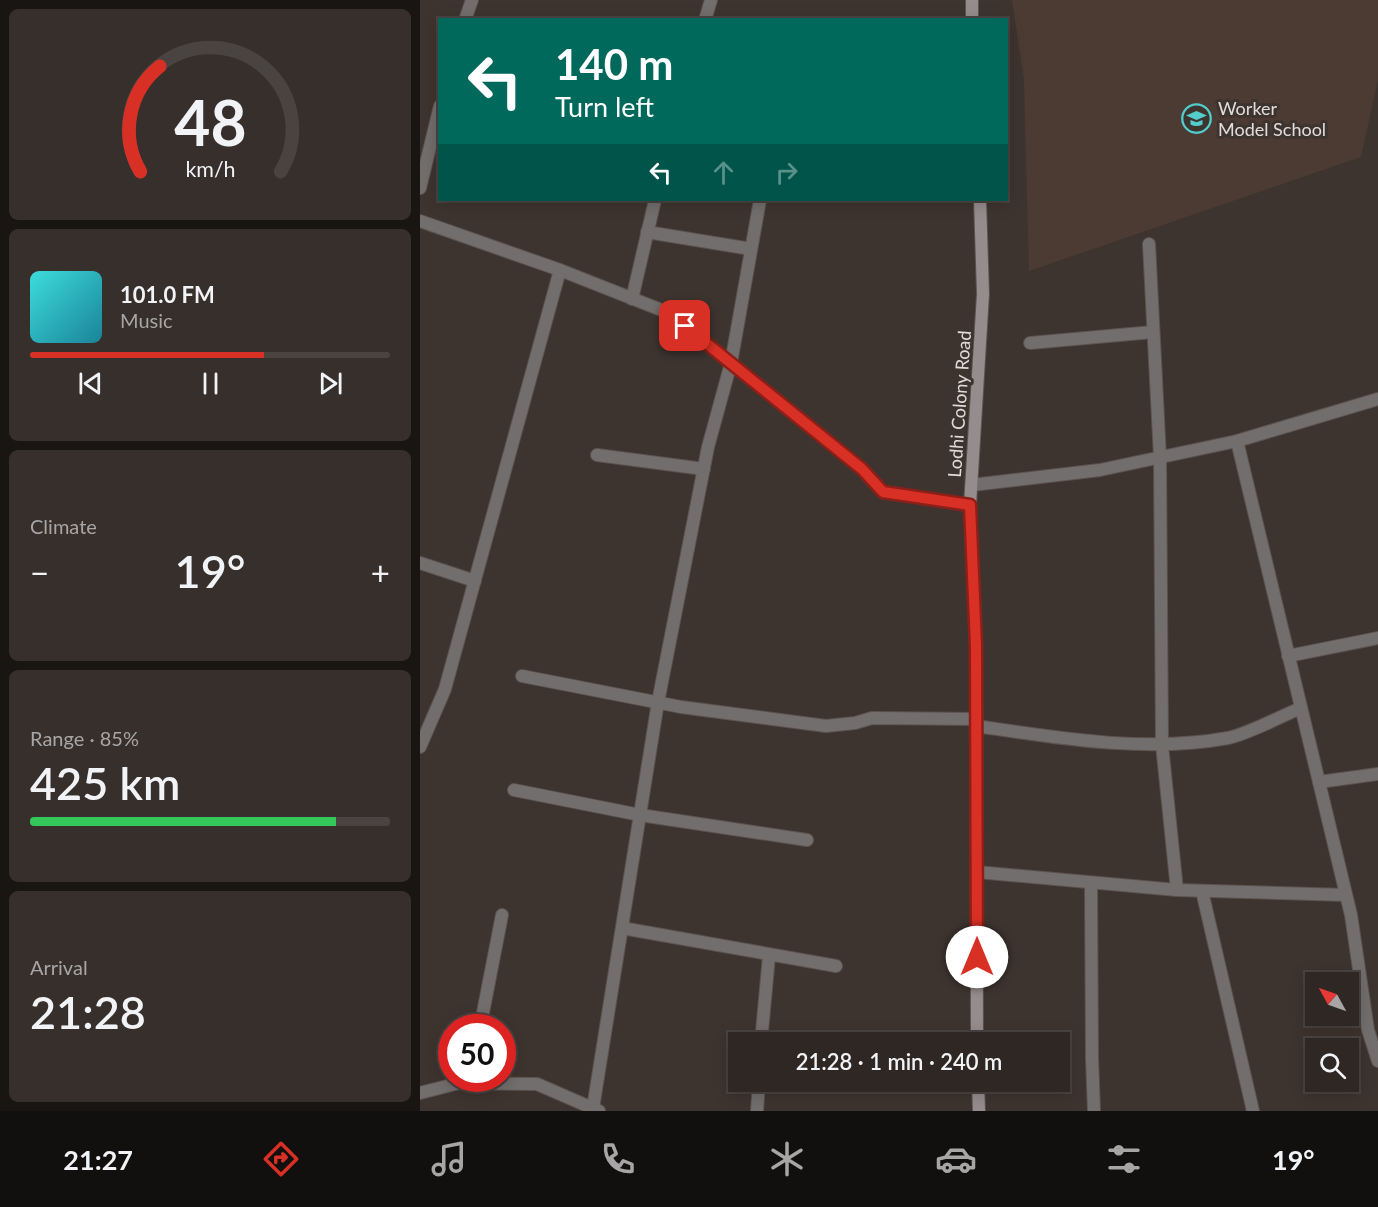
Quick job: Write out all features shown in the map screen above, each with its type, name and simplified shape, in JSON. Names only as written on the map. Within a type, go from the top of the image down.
[{"type":"main road","points":[[972,0],[972,18]]},
{"type":"main road","name":"Lodhi Colony Road","points":[[977,1032],[976,645],[970,505],[983,294],[980,201]]},
{"type":"main road","points":[[978,1092],[979,1111]]},
{"type":"street","points":[[466,18],[472,0]]},
{"type":"street","points":[[706,18],[711,0]]},
{"type":"street","points":[[420,188],[438,114]]},
{"type":"street","points":[[632,298],[655,201]]},
{"type":"street","points":[[516,1083],[537,1084],[597,1109],[622,928],[658,702],[704,469],[731,363],[760,201]]},
{"type":"street","points":[[420,220],[560,270],[669,313],[862,469],[883,492],[970,505]]},
{"type":"street","points":[[647,232],[751,249]]},
{"type":"street","points":[[1149,244],[1160,457],[1161,745],[1177,890]]},
{"type":"street","points":[[420,747],[445,689],[560,270]]},
{"type":"street","points":[[1030,343],[1154,332]]},
{"type":"street","points":[[972,485],[1100,470],[1237,441],[1378,399]]},
{"type":"street","points":[[1237,441],[1351,915],[1368,1030],[1378,1061]]},
{"type":"street","points":[[597,455],[704,469]]},
{"type":"street","points":[[420,562],[475,580]]},
{"type":"street","points":[[1288,656],[1378,638]]},
{"type":"street","points":[[522,676],[681,707],[826,726],[855,723],[872,718],[976,723],[1068,739],[1161,745],[1231,737],[1301,708]]},
{"type":"street","points":[[1319,782],[1378,774]]},
{"type":"street","points":[[514,790],[639,815],[807,840]]},
{"type":"street","points":[[977,872],[1177,890],[1346,895]]},
{"type":"street","points":[[1091,883],[1094,1111]]},
{"type":"street","points":[[1202,891],[1253,1111]]},
{"type":"street","points":[[483,1014],[502,915]]},
{"type":"street","points":[[622,928],[769,956],[836,966]]},
{"type":"street","points":[[762,1032],[769,956]]},
{"type":"street","points":[[420,1093],[438,1088]]},
{"type":"street","points":[[757,1111],[758,1092]]},
{"type":"shaded area","name":"Worker Model School","points":[[1012,0],[1378,0],[1378,79],[1361,157],[1029,271],[1024,80]]},
{"type":"place","name":"Worker Model School","points":[[1197,118]]},
{"type":"route","points":[[685,326],[862,469],[883,492],[970,505],[976,645],[977,957]]}]
